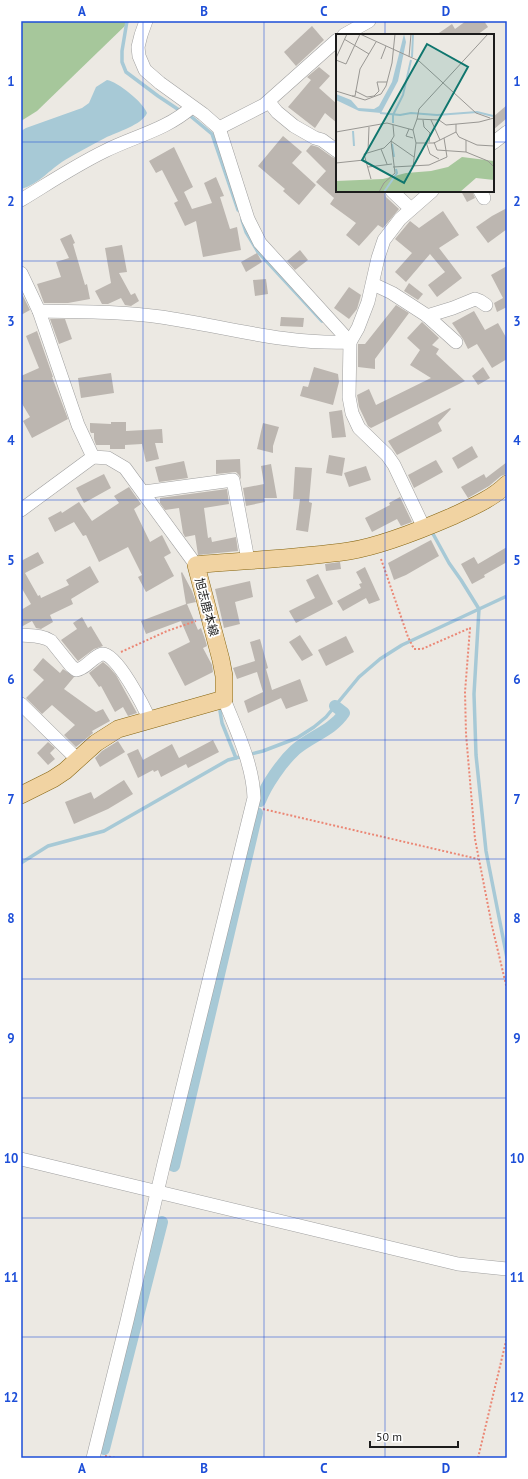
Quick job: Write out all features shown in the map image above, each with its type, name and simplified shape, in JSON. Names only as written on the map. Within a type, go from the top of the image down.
[{"type":"main road","name":"旭志鹿本線","points":[[224,699],[224,676],[221,660],[196,566],[204,564],[350,551],[377,544],[424,528],[477,505],[507,484]]},
{"type":"main road","points":[[21,795],[65,772],[96,743],[118,729],[224,699]]},
{"type":"street","points":[[146,21],[138,47],[139,56],[145,70],[219,128],[248,219],[260,243],[350,342]]},
{"type":"street","points":[[346,34],[369,21]]},
{"type":"street","points":[[219,128],[269,102],[336,41]]},
{"type":"street","points":[[269,102],[277,112],[294,126],[315,138],[322,140],[336,150]]},
{"type":"street","points":[[21,200],[106,150],[151,132],[180,117],[192,107]]},
{"type":"street","points":[[494,142],[507,132]]},
{"type":"street","points":[[393,192],[411,209]]},
{"type":"street","points":[[424,528],[394,465],[387,455],[360,428],[352,413],[349,397],[350,342],[358,328],[368,302],[378,258],[384,240],[400,219],[431,192]]},
{"type":"street","points":[[21,273],[39,311],[78,425],[93,457]]},
{"type":"street","points":[[373,284],[392,293],[427,316],[456,342]]},
{"type":"street","points":[[427,316],[475,300],[486,305]]},
{"type":"street","points":[[39,311],[128,313],[306,341],[326,343],[350,342]]},
{"type":"street","points":[[21,510],[93,457],[108,458],[125,468],[144,492],[196,566]]},
{"type":"street","points":[[144,492],[233,480],[248,560]]},
{"type":"street","points":[[21,636],[40,636],[48,639],[76,670],[79,670],[96,657],[107,654],[112,658],[139,696],[150,721]]},
{"type":"street","points":[[93,1458],[254,798],[254,787],[243,748],[224,699]]},
{"type":"street","points":[[21,704],[78,760]]},
{"type":"street","points":[[21,1159],[458,1264],[507,1269]]},
{"type":"path","points":[[377,544],[408,637],[414,649],[422,649],[470,628],[465,692],[466,734],[475,839],[492,926],[507,989]]},
{"type":"path","points":[[112,658],[128,648],[167,631],[209,617]]},
{"type":"path","points":[[252,806],[478,859]]},
{"type":"path","points":[[478,1458],[507,1337]]},
{"type":"green space","points":[[21,21],[130,21],[37,111],[21,121]]},
{"type":"water","points":[[107,80],[123,88],[141,103],[147,113],[144,117],[135,125],[105,138],[70,157],[33,184],[21,189],[21,131],[82,108],[89,103],[96,87]]},
{"type":"building","points":[[466,21],[484,21],[488,27],[478,34],[437,34],[452,24],[455,29]]},
{"type":"building","points":[[312,26],[324,40],[296,66],[284,52]]},
{"type":"building","points":[[319,67],[330,76],[319,88],[336,103],[336,122],[325,113],[315,128],[288,107],[311,80],[307,77]]},
{"type":"building","points":[[507,105],[507,118],[494,129],[494,116]]},
{"type":"building","points":[[283,136],[302,152],[292,163],[316,185],[299,205],[283,191],[285,189],[258,166]]},
{"type":"building","points":[[311,145],[318,147],[336,159],[336,192],[384,192],[386,197],[399,209],[383,228],[378,225],[359,246],[346,235],[356,223],[330,204],[334,198],[316,182],[326,171],[306,151]]},
{"type":"building","points":[[174,147],[193,187],[184,192],[192,209],[212,203],[204,183],[216,177],[224,196],[220,197],[230,229],[237,227],[241,250],[203,257],[196,221],[185,226],[174,203],[178,201],[162,170],[156,173],[149,161]]},
{"type":"building","points":[[462,192],[472,192],[475,198],[467,202]]},
{"type":"building","points":[[507,208],[507,229],[488,243],[476,227]]},
{"type":"building","points":[[443,211],[459,235],[439,248],[462,278],[437,297],[428,285],[445,272],[430,254],[406,282],[395,272],[412,253],[395,239],[410,221],[419,228]]},
{"type":"building","points":[[71,234],[75,243],[73,244],[85,285],[87,284],[90,299],[68,303],[44,303],[37,284],[61,277],[56,262],[69,258],[60,239]]},
{"type":"building","points":[[122,245],[127,272],[119,273],[131,295],[135,293],[139,301],[131,306],[125,305],[121,298],[108,304],[102,304],[95,291],[111,283],[105,248]]},
{"type":"building","points":[[300,250],[308,260],[295,270],[287,261]]},
{"type":"building","points":[[257,253],[262,262],[246,272],[241,262]]},
{"type":"building","points":[[507,266],[507,307],[497,312],[494,303],[503,298],[491,275]]},
{"type":"building","points":[[266,279],[268,294],[255,296],[253,280]]},
{"type":"building","points":[[409,283],[423,294],[418,300],[404,291]]},
{"type":"building","points":[[349,287],[361,295],[357,309],[349,319],[334,308]]},
{"type":"building","points":[[21,292],[30,310],[21,315]]},
{"type":"building","points":[[396,305],[409,313],[375,359],[375,369],[358,367],[358,344],[365,344]]},
{"type":"building","points":[[474,311],[485,330],[498,323],[507,339],[507,359],[492,368],[477,344],[468,349],[452,323]]},
{"type":"building","points":[[281,317],[304,318],[303,327],[280,326]]},
{"type":"building","points":[[50,319],[65,319],[72,339],[59,344]]},
{"type":"building","points":[[422,322],[439,338],[432,345],[439,349],[436,354],[465,381],[371,428],[368,426],[359,407],[357,395],[369,389],[376,405],[431,378],[410,365],[420,350],[407,338]]},
{"type":"building","points":[[37,331],[68,419],[32,438],[23,421],[30,417],[21,402],[21,376],[39,368],[26,336]]},
{"type":"building","points":[[314,367],[338,374],[339,382],[333,405],[300,396],[303,386],[308,387]]},
{"type":"building","points":[[483,367],[490,378],[478,385],[472,376]]},
{"type":"building","points":[[111,373],[114,393],[81,398],[78,378]]},
{"type":"building","points":[[450,408],[451,409],[438,423],[442,431],[397,455],[388,441]]},
{"type":"building","points":[[342,410],[346,437],[332,438],[329,412]]},
{"type":"building","points":[[111,422],[126,422],[126,431],[162,429],[163,443],[155,443],[159,459],[146,462],[142,444],[125,445],[125,449],[110,449],[110,445],[96,445],[94,433],[91,433],[90,431],[90,423],[111,424]]},
{"type":"building","points":[[263,423],[279,427],[273,446],[273,453],[257,449]]},
{"type":"building","points":[[472,446],[478,457],[458,469],[452,458]]},
{"type":"building","points":[[329,455],[345,458],[342,476],[326,473]]},
{"type":"building","points":[[240,459],[241,480],[236,472],[216,474],[216,460]]},
{"type":"building","points":[[436,460],[443,472],[414,488],[408,475]]},
{"type":"building","points":[[184,461],[188,478],[159,482],[155,467]]},
{"type":"building","points":[[507,462],[507,474],[501,476],[489,486],[468,498],[461,487],[484,474],[486,478]]},
{"type":"building","points":[[271,464],[277,498],[264,498],[265,502],[246,506],[243,488],[264,484],[261,466]]},
{"type":"building","points":[[366,466],[371,480],[349,487],[344,473]]},
{"type":"building","points":[[295,467],[312,468],[309,502],[312,503],[308,532],[296,530],[300,499],[293,499]]},
{"type":"building","points":[[104,474],[111,488],[84,503],[76,488]]},
{"type":"building","points":[[129,487],[141,504],[134,509],[150,542],[162,535],[171,553],[164,557],[174,576],[146,592],[138,577],[142,575],[128,547],[99,562],[86,535],[83,536],[74,522],[55,532],[48,518],[61,511],[62,513],[79,502],[92,521],[119,503],[114,496]]},
{"type":"building","points":[[227,489],[229,504],[204,508],[208,538],[211,537],[212,542],[236,537],[238,551],[198,555],[195,535],[185,537],[183,533],[179,508],[165,510],[160,503],[160,498]]},
{"type":"building","points":[[400,497],[412,522],[401,526],[397,519],[372,532],[365,518],[390,505],[389,503]]},
{"type":"building","points":[[431,540],[439,556],[406,575],[394,580],[388,563]]},
{"type":"building","points":[[507,547],[507,562],[484,575],[485,577],[472,584],[461,564],[474,557],[478,564]]},
{"type":"building","points":[[38,552],[44,563],[25,573],[38,596],[40,595],[41,598],[69,585],[66,580],[90,566],[99,582],[71,599],[73,604],[50,615],[53,622],[41,629],[36,628],[32,621],[21,627],[21,610],[31,604],[21,587],[21,561]]},
{"type":"building","points":[[340,562],[341,569],[326,571],[325,564]]},
{"type":"building","points":[[365,567],[380,600],[369,604],[366,598],[343,611],[337,601],[361,588],[359,584],[362,583],[356,572]]},
{"type":"building","points":[[182,572],[196,602],[187,604],[198,630],[201,628],[207,646],[203,648],[212,665],[213,672],[185,686],[168,653],[190,642],[181,621],[146,634],[141,621],[186,604]]},
{"type":"building","points":[[318,574],[333,604],[296,623],[289,611],[315,598],[306,580]]},
{"type":"building","points":[[250,581],[253,597],[235,602],[240,624],[224,628],[215,589]]},
{"type":"building","points":[[82,617],[88,628],[91,626],[103,646],[94,649],[78,661],[61,640],[77,629],[73,623]]},
{"type":"building","points":[[300,635],[313,655],[302,661],[289,642]]},
{"type":"building","points":[[346,636],[354,652],[326,666],[318,650]]},
{"type":"building","points":[[260,639],[272,690],[300,679],[308,701],[286,709],[281,698],[248,713],[244,701],[263,692],[257,672],[237,679],[233,668],[255,661],[250,642]]},
{"type":"building","points":[[43,658],[60,673],[63,669],[74,677],[64,689],[96,712],[103,709],[110,721],[92,731],[93,733],[76,747],[64,735],[75,725],[52,705],[42,714],[26,698],[44,680],[33,670]]},
{"type":"building","points":[[103,662],[116,675],[137,713],[128,716],[123,707],[115,712],[101,686],[99,687],[89,673]]},
{"type":"building","points":[[213,740],[219,752],[188,768],[186,764],[161,777],[158,770],[154,772],[153,770],[138,778],[127,754],[138,749],[143,760],[172,744],[179,758]]},
{"type":"building","points":[[118,741],[125,752],[100,767],[95,758],[102,751]]},
{"type":"building","points":[[48,742],[55,748],[50,753],[55,759],[48,765],[37,753]]},
{"type":"building","points":[[124,780],[133,794],[108,809],[74,824],[65,802],[91,792],[94,799]]},
{"type":"waterway","points":[[127,21],[122,51],[122,62],[126,72],[182,112]]},
{"type":"waterway","points":[[188,114],[212,134],[238,210]]},
{"type":"waterway","points":[[242,220],[246,232],[258,252],[322,321]]},
{"type":"waterway","points":[[432,532],[449,563],[479,609],[474,694],[476,755],[486,851],[507,958]]},
{"type":"waterway","points":[[21,863],[48,846],[104,831],[228,760],[263,751],[297,738],[326,717],[359,677],[380,659],[402,645],[507,596]]},
{"type":"waterway","points":[[260,801],[270,781],[290,755],[301,745],[334,724],[344,713],[335,706]]},
{"type":"waterway","points":[[220,711],[222,723],[236,758]]},
{"type":"waterway","points":[[174,1166],[257,813]]},
{"type":"waterway","points":[[104,1449],[162,1222]]}]
